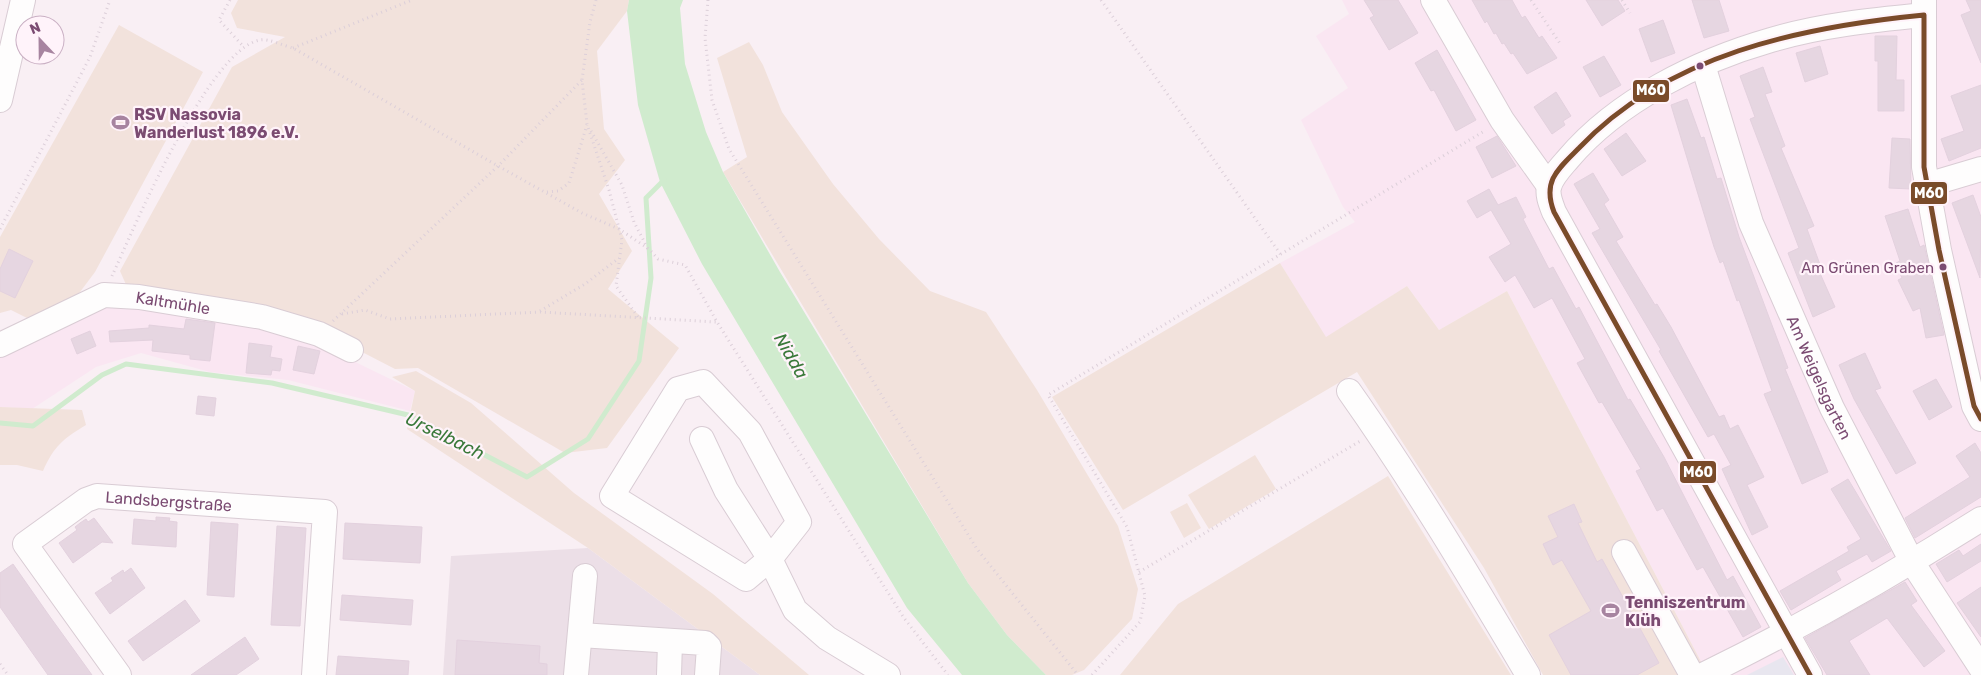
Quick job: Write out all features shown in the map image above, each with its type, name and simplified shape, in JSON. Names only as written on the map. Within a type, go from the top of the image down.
[{"type":"street","points":[[0,100],[23,0]]},
{"type":"street","points":[[1434,0],[1502,120],[1549,186]]},
{"type":"street","points":[[1810,675],[1554,212],[1548,196],[1549,186],[1560,169],[1594,131],[1644,96],[1703,65],[1740,50],[1799,32],[1870,20],[1924,7],[1923,150],[1927,185],[1974,406],[1981,419]]},
{"type":"street","name":"Am Weigelsgarten","points":[[1703,65],[1751,223],[1832,408],[1912,562],[1981,668]]},
{"type":"street","points":[[1927,185],[1981,169]]},
{"type":"street","name":"Kaltmühle","points":[[0,345],[104,295],[139,297],[262,317],[319,334],[351,350]]},
{"type":"street","points":[[703,382],[750,432],[799,522],[770,559],[746,580],[612,496],[678,389],[703,382]]},
{"type":"street","points":[[1349,391],[1377,431],[1528,675]]},
{"type":"street","points":[[702,439],[726,490],[770,559],[795,610],[827,638],[888,675]]},
{"type":"street","name":"Landsbergstraße","points":[[119,675],[25,544],[86,500],[97,496],[325,512],[314,675]]},
{"type":"street","points":[[1703,675],[1787,634],[1912,562],[1981,519]]},
{"type":"street","points":[[1624,552],[1692,675]]},
{"type":"street","points":[[576,675],[585,576]]},
{"type":"street","points":[[580,635],[705,643],[709,647],[707,675]]},
{"type":"street","points":[[669,675],[670,642]]},
{"type":"path","points":[[0,228],[90,57],[110,0]]},
{"type":"path","points":[[230,0],[219,20],[243,46]]},
{"type":"path","points":[[293,48],[412,0]]},
{"type":"path","points":[[596,0],[590,22],[582,80],[587,124],[609,190],[622,240],[616,286],[638,317]]},
{"type":"path","points":[[708,0],[705,38],[712,100],[729,149],[977,550],[1078,675]]},
{"type":"path","points":[[1100,0],[1280,256]]},
{"type":"path","points":[[1531,0],[1561,44]]},
{"type":"path","points":[[1622,0],[1630,12]]},
{"type":"path","points":[[104,295],[155,182],[212,81],[243,46],[261,39],[293,48],[582,213],[619,229],[658,259],[685,265],[717,322],[904,618],[948,675]]},
{"type":"path","points":[[582,80],[498,166],[342,314],[365,310],[390,319],[540,312],[717,322]]},
{"type":"path","points":[[1092,675],[1140,622],[1145,596],[1127,527],[1048,395],[1502,120]]},
{"type":"path","points":[[545,192],[558,192],[569,183],[587,124]]},
{"type":"path","points":[[587,124],[622,185],[634,222],[648,250]]},
{"type":"path","points":[[540,312],[586,284],[620,258]]},
{"type":"path","points":[[1139,572],[1377,431]]},
{"type":"path","points":[[0,664],[8,675]]},
{"type":"shaded area","points":[[238,0],[629,0],[627,11],[597,51],[604,129],[625,160],[599,194],[632,251],[608,289],[679,348],[607,448],[565,453],[418,368],[395,369],[304,322],[128,289],[120,271],[232,67],[285,37],[237,28],[231,13]]},
{"type":"shaded area","points":[[1342,0],[1981,0],[1981,675],[1708,675],[1507,291],[1439,330],[1407,286],[1326,338],[1280,263],[1355,222],[1343,207],[1301,120],[1348,88],[1316,36],[1349,14]]},
{"type":"shaded area","name":"RSV Nassovia Wanderlust 1896 e.V.","points":[[119,25],[203,72],[95,272],[74,300],[33,321],[11,310],[0,313],[0,237]]},
{"type":"shaded area","points":[[749,42],[763,65],[782,112],[833,184],[879,239],[930,291],[986,312],[1037,390],[1118,526],[1138,589],[1132,619],[1084,670],[1072,675],[1046,675],[1007,635],[968,583],[723,172],[747,157],[717,58]]},
{"type":"shaded area","points":[[1280,263],[1326,337],[1407,286],[1439,330],[1507,291],[1708,675],[1543,675],[1484,568],[1357,372],[1123,510],[1052,397]]},
{"type":"shaded area","points":[[107,302],[236,318],[314,342],[415,391],[410,411],[288,380],[210,372],[141,353],[96,367],[32,409],[0,407],[0,354]]},
{"type":"shaded area","points":[[416,371],[471,403],[574,493],[713,594],[809,675],[760,675],[588,548],[407,429],[415,391],[392,377]]},
{"type":"shaded area","points":[[0,407],[82,410],[86,425],[55,449],[43,471],[17,465],[0,465]]},
{"type":"shaded area","points":[[1255,455],[1276,489],[1209,529],[1188,495]]},
{"type":"shaded area","points":[[1388,476],[1511,675],[1120,675],[1178,604]]},
{"type":"shaded area","points":[[1187,503],[1201,528],[1184,538],[1170,512]]},
{"type":"shaded area","points":[[588,548],[760,675],[443,675],[451,556]]},
{"type":"shaded area","points":[[1783,657],[1794,675],[1747,675]]},
{"type":"water","name":"Nidda","points":[[629,0],[683,0],[680,8],[685,64],[706,132],[723,172],[780,272],[968,583],[1007,635],[1046,675],[962,675],[907,608],[702,264],[660,182],[638,105],[627,11]]},
{"type":"building","points":[[1364,0],[1398,0],[1418,33],[1389,50],[1370,18],[1374,16]]},
{"type":"building","points":[[1472,0],[1512,0],[1522,18],[1525,16],[1539,38],[1542,36],[1557,58],[1527,74],[1513,53],[1511,54],[1504,43],[1502,44],[1496,33],[1494,34],[1487,21],[1485,23]]},
{"type":"building","points":[[1586,0],[1618,0],[1625,11],[1602,26]]},
{"type":"building","points":[[1692,0],[1719,0],[1729,31],[1704,38]]},
{"type":"building","points":[[1966,0],[1981,0],[1981,63],[1961,15],[1971,11]]},
{"type":"building","points":[[1663,20],[1675,53],[1651,62],[1639,29]]},
{"type":"building","points":[[1875,36],[1897,36],[1896,80],[1904,80],[1904,111],[1878,111],[1878,61],[1875,61]]},
{"type":"building","points":[[1820,46],[1828,74],[1805,82],[1796,53]]},
{"type":"building","points":[[1437,50],[1476,120],[1456,131],[1434,90],[1431,91],[1415,63]]},
{"type":"building","points":[[1604,56],[1621,85],[1600,97],[1583,67]]},
{"type":"building","points":[[1763,67],[1772,92],[1765,94],[1785,146],[1781,148],[1814,226],[1807,229],[1822,270],[1819,271],[1835,307],[1813,317],[1788,253],[1799,248],[1750,119],[1755,117],[1740,76]]},
{"type":"building","points":[[1981,85],[1981,148],[1949,161],[1941,139],[1964,131],[1951,96]]},
{"type":"building","points":[[1556,92],[1571,116],[1563,121],[1565,125],[1552,134],[1534,107]]},
{"type":"building","points":[[1687,99],[1701,138],[1704,137],[1717,179],[1721,178],[1739,237],[1788,368],[1785,369],[1828,472],[1802,484],[1764,394],[1772,391],[1739,300],[1737,301],[1723,261],[1720,263],[1714,247],[1671,105]]},
{"type":"building","points":[[1626,133],[1646,161],[1622,176],[1604,149]]},
{"type":"building","points":[[1497,136],[1516,166],[1492,178],[1476,147]]},
{"type":"building","points":[[1892,138],[1910,139],[1911,189],[1889,188]]},
{"type":"building","points":[[1593,173],[1609,200],[1604,204],[1623,237],[1616,241],[1655,305],[1657,304],[1671,327],[1719,417],[1724,415],[1730,429],[1738,425],[1764,477],[1747,485],[1768,527],[1752,535],[1722,469],[1731,465],[1714,434],[1708,437],[1659,351],[1661,350],[1592,233],[1600,229],[1574,184]]},
{"type":"building","points":[[1489,189],[1498,205],[1516,197],[1526,217],[1523,219],[1549,269],[1553,267],[1576,309],[1579,307],[1628,400],[1630,399],[1664,457],[1727,580],[1733,576],[1761,627],[1743,637],[1703,567],[1697,570],[1663,508],[1657,511],[1636,471],[1641,469],[1602,402],[1599,403],[1577,363],[1585,359],[1552,298],[1534,308],[1515,275],[1505,282],[1489,257],[1511,244],[1491,210],[1477,218],[1467,201]]},
{"type":"building","points":[[1973,195],[1981,217],[1980,278],[1952,203]]},
{"type":"building","points":[[1908,209],[1920,247],[1924,245],[1944,335],[1926,338],[1920,308],[1913,311],[1898,280],[1902,278],[1896,263],[1900,261],[1885,216]]},
{"type":"building","points":[[9,249],[33,261],[15,298],[0,291],[0,269]]},
{"type":"building","points":[[186,319],[215,323],[210,361],[190,359],[190,355],[152,351],[153,340],[110,342],[109,331],[149,328],[149,325],[184,329]]},
{"type":"building","points":[[90,331],[96,346],[77,354],[71,339]]},
{"type":"building","points":[[249,343],[272,346],[270,357],[282,359],[280,371],[272,370],[271,375],[246,373]]},
{"type":"building","points":[[298,346],[320,351],[314,374],[293,370]]},
{"type":"building","points":[[1865,353],[1881,388],[1875,390],[1916,463],[1896,474],[1854,399],[1839,365]]},
{"type":"building","points":[[1936,379],[1952,407],[1929,420],[1913,391]]},
{"type":"building","points":[[198,396],[216,398],[214,416],[196,414]]},
{"type":"building","points":[[1975,443],[1981,453],[1981,497],[1915,538],[1905,518],[1970,477],[1956,456]]},
{"type":"building","points":[[1848,479],[1891,551],[1872,562],[1867,554],[1836,571],[1841,580],[1791,610],[1780,591],[1849,551],[1847,547],[1861,539],[1831,489]]},
{"type":"building","points":[[1574,504],[1582,522],[1578,523],[1597,562],[1602,559],[1659,663],[1637,675],[1571,675],[1549,635],[1591,611],[1562,560],[1553,565],[1543,544],[1558,537],[1548,516]]},
{"type":"building","points":[[156,517],[170,518],[169,521],[177,522],[176,547],[132,544],[134,519],[156,521]]},
{"type":"building","points":[[94,518],[113,543],[102,542],[73,563],[59,543],[77,530],[75,527],[80,523],[86,519],[88,522]]},
{"type":"building","points":[[211,522],[238,524],[234,597],[207,595]]},
{"type":"building","points":[[345,523],[422,527],[420,563],[343,559]]},
{"type":"building","points":[[277,526],[306,528],[300,626],[271,625]]},
{"type":"building","points":[[1981,544],[1981,561],[1947,582],[1936,564],[1959,550],[1963,556]]},
{"type":"building","points":[[13,564],[92,675],[48,675],[0,607],[0,573]]},
{"type":"building","points":[[131,568],[145,588],[110,614],[95,593],[113,581],[111,578],[123,570],[124,573]]},
{"type":"building","points":[[1905,582],[1917,601],[1911,605],[1945,651],[1924,667],[1887,618],[1849,641],[1870,675],[1827,675],[1805,638]]},
{"type":"building","points":[[1981,587],[1981,637],[1957,603]]},
{"type":"building","points":[[342,595],[413,600],[411,625],[340,620]]},
{"type":"building","points":[[185,600],[200,621],[143,661],[128,641]]},
{"type":"building","points":[[245,637],[259,659],[236,675],[191,675]]},
{"type":"building","points":[[457,640],[540,646],[539,663],[547,664],[547,675],[455,675]]},
{"type":"building","points":[[338,656],[409,661],[408,675],[336,675]]},
{"type":"waterway","name":"Urselbach","points":[[0,423],[33,426],[102,375],[126,364],[272,383],[408,415],[527,477],[588,439],[639,361],[651,278],[646,198],[664,180]]},
{"type":"transit line","name":"M60","points":[[1810,675],[1554,212],[1550,192],[1554,176],[1565,162],[1614,116],[1653,89],[1695,68],[1739,51],[1784,38],[1878,20],[1924,15],[1924,167],[1939,250],[1974,406],[1981,419]]},
{"type":"place","name":"RSV Nassovia Wanderlust 1896 e.V.","points":[[120,123]]},
{"type":"place","name":"Am Grünen Graben","points":[[1943,267]]},
{"type":"place","name":"Tenniszentrum Klüh","points":[[1611,611]]}]
